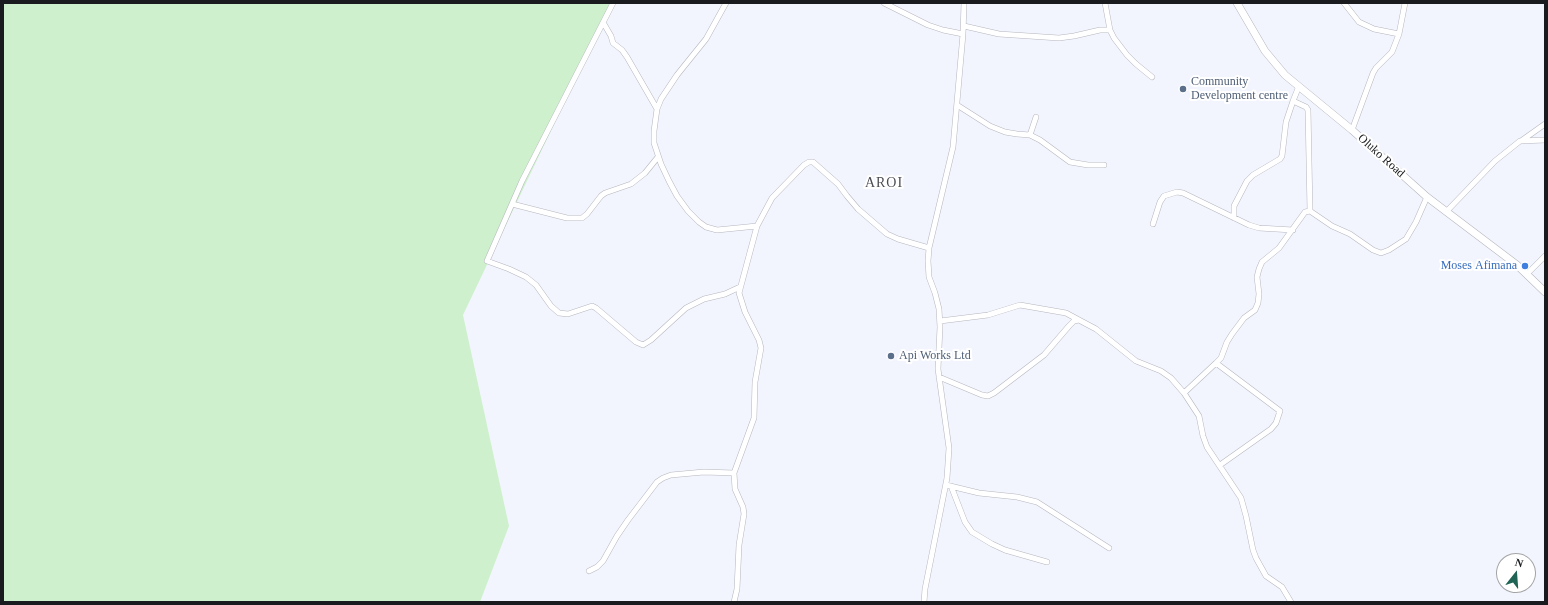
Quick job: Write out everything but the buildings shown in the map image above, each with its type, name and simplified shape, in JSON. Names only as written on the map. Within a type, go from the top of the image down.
[{"type":"main road","name":"Oluko Road","points":[[1237,3],[1265,52],[1285,75],[1352,130],[1427,197],[1478,234],[1527,274],[1545,292]]},
{"type":"street","points":[[613,3],[604,24],[586,55],[512,204],[487,261],[526,277],[540,290],[558,313],[568,314],[588,306],[596,308],[643,345],[647,344],[683,311],[695,303],[704,299],[725,294],[740,287]]},
{"type":"street","points":[[726,3],[706,39],[677,75],[661,99],[654,131],[654,143],[658,157],[677,196],[688,211],[699,222],[706,227],[717,230],[757,226]]},
{"type":"street","points":[[884,3],[928,25],[963,34]]},
{"type":"street","points":[[924,602],[925,589],[949,486],[949,448],[938,358],[940,321],[935,293],[929,277],[928,261],[929,248],[953,147],[964,26],[964,3]]},
{"type":"street","points":[[1105,3],[1110,30],[1114,38],[1127,55],[1152,77]]},
{"type":"street","points":[[1344,3],[1359,22],[1374,29],[1399,34]]},
{"type":"street","points":[[1352,130],[1376,68],[1392,52],[1399,34],[1405,3]]},
{"type":"street","points":[[604,24],[611,36],[612,43],[622,50],[627,57],[658,109]]},
{"type":"street","points":[[964,26],[999,34],[1059,38],[1100,30],[1110,30]]},
{"type":"street","points":[[1234,218],[1234,206],[1247,181],[1280,159],[1282,156],[1286,122],[1299,86]]},
{"type":"street","points":[[1293,101],[1306,107],[1308,110],[1310,211]]},
{"type":"street","points":[[957,105],[990,126],[1005,132],[1030,135],[1040,140],[1070,162],[1088,165],[1104,165]]},
{"type":"street","points":[[1030,135],[1036,117]]},
{"type":"street","points":[[1446,212],[1495,161],[1520,141],[1545,124]]},
{"type":"street","points":[[1520,141],[1545,140]]},
{"type":"street","points":[[512,204],[568,218],[582,218],[601,196],[605,193],[631,184],[645,173],[658,157]]},
{"type":"street","points":[[734,602],[737,588],[739,545],[744,514],[743,507],[735,489],[734,473],[754,418],[755,382],[761,348],[759,340],[745,312],[740,297],[740,287],[757,226],[772,198],[804,165],[809,162],[813,162],[838,184],[858,208],[887,234],[898,239],[929,248]]},
{"type":"street","points":[[1152,224],[1160,202],[1164,196],[1177,192],[1249,225],[1259,228],[1293,230]]},
{"type":"street","points":[[1310,211],[1332,226],[1350,234],[1372,250],[1381,253],[1389,250],[1406,239],[1416,222],[1427,197]]},
{"type":"street","points":[[1184,393],[1221,358],[1227,342],[1232,334],[1244,318],[1255,310],[1258,303],[1259,294],[1257,277],[1262,262],[1279,248],[1305,212],[1310,211]]},
{"type":"street","points":[[1527,274],[1545,256]]},
{"type":"street","points":[[940,321],[988,315],[1020,305],[1066,313],[1096,330],[1136,361],[1161,371],[1171,378],[1184,393],[1198,416],[1207,447],[1241,498],[1256,558],[1266,576],[1282,587],[1291,602]]},
{"type":"street","points":[[940,377],[982,395],[988,396],[1044,355],[1074,321],[1079,320]]},
{"type":"street","points":[[1216,363],[1280,411],[1276,423],[1271,429],[1220,466]]},
{"type":"street","points":[[589,570],[597,567],[603,561],[624,525],[657,482],[670,475],[704,472],[734,473]]},
{"type":"street","points":[[949,486],[979,494],[1017,497],[1033,500],[1109,548]]},
{"type":"street","points":[[949,486],[965,522],[972,532],[1005,550],[1047,562]]},
{"type":"green space","points":[[3,3],[612,3],[463,315],[509,526],[480,602],[3,602]]},
{"type":"place","name":"Community Development centre","points":[[1183,89]]},
{"type":"place","name":"Moses Afimana","points":[[1525,266]]},
{"type":"place","name":"Api Works Ltd","points":[[891,356]]},
{"type":"district","name":"AROI","points":[[884,183]]}]
